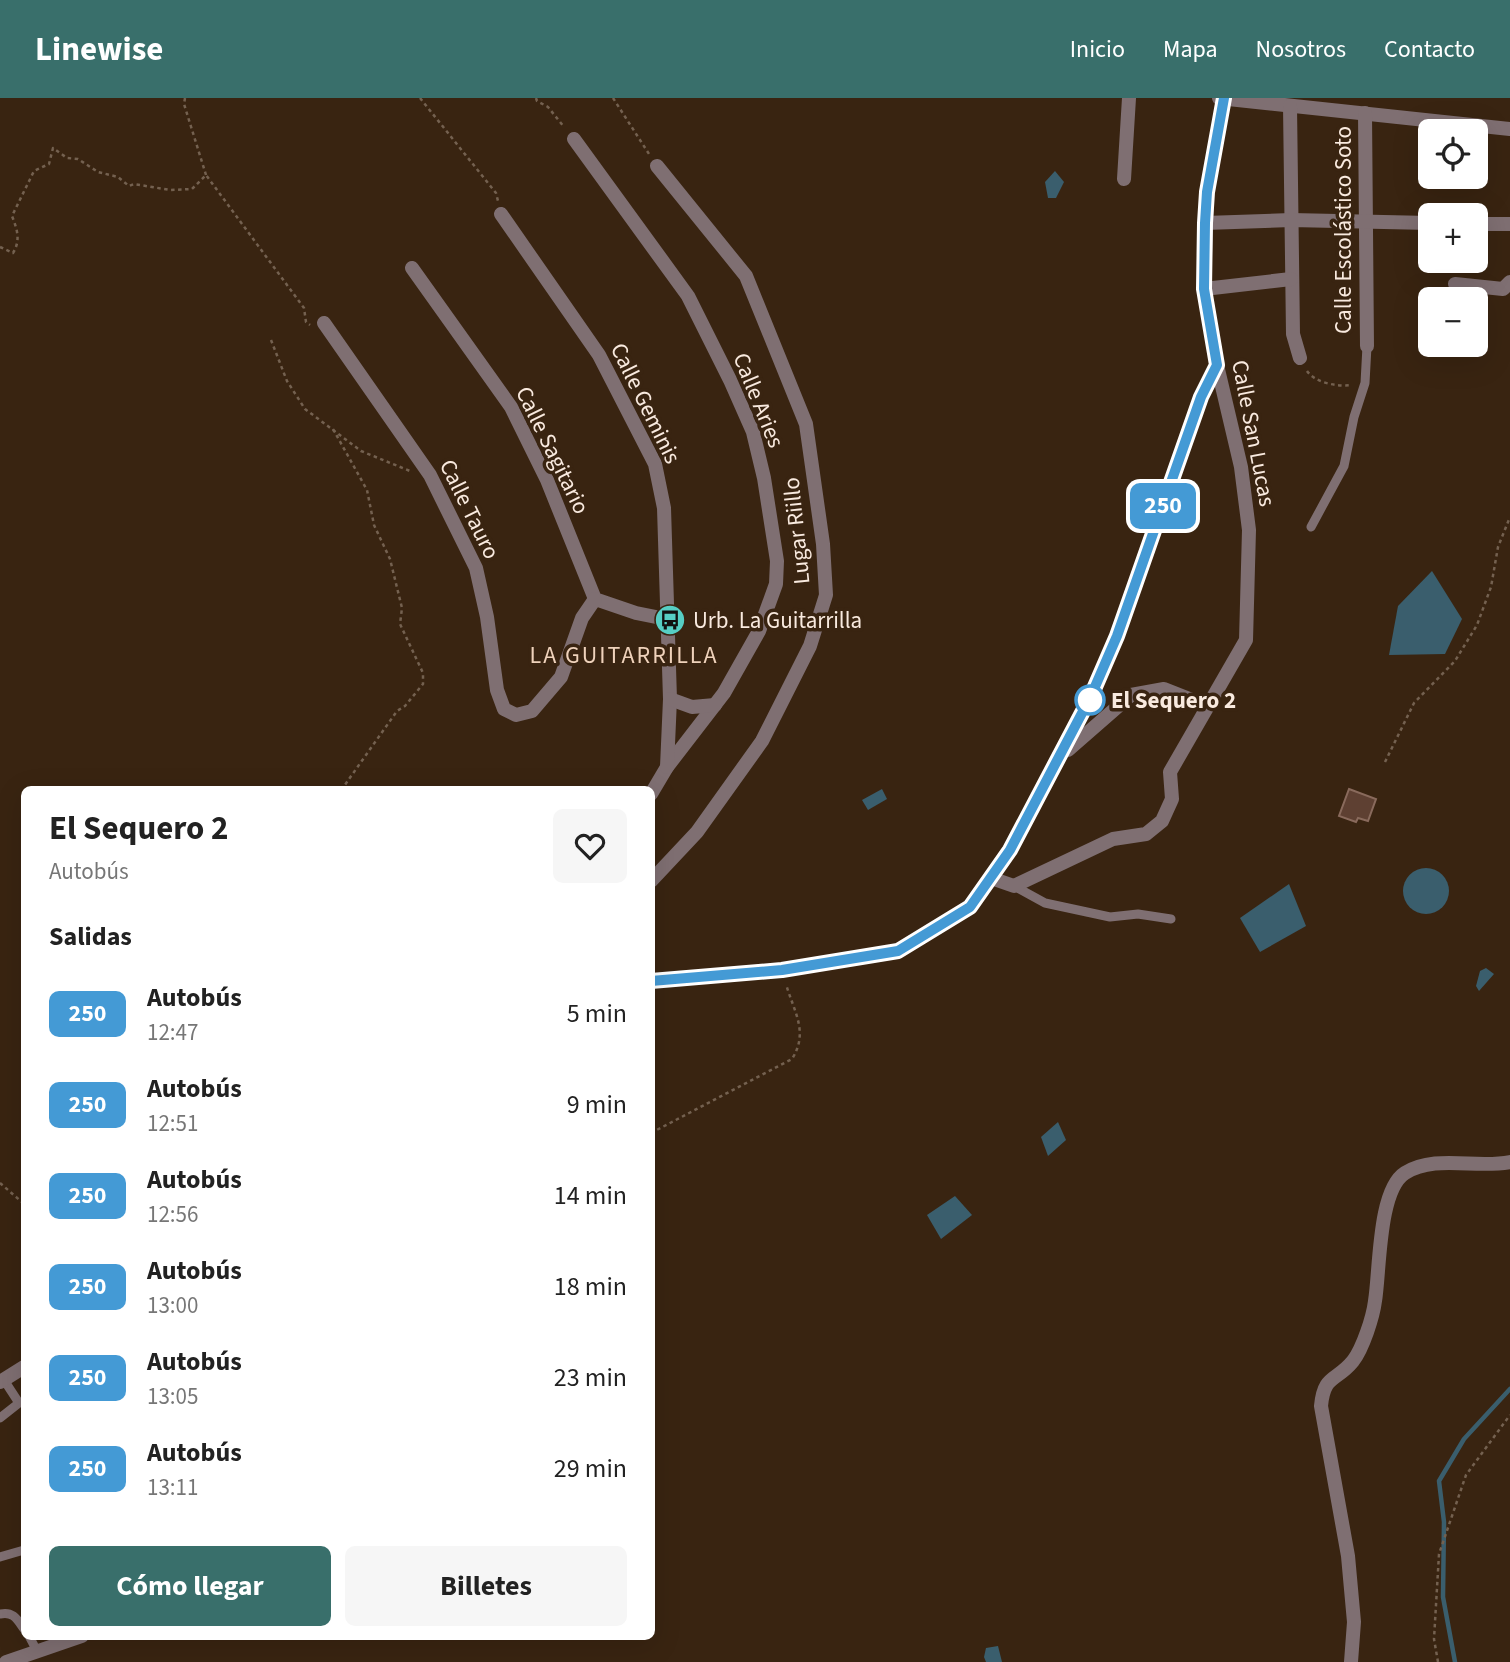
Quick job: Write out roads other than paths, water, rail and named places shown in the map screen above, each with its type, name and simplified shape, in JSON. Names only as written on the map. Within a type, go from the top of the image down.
[{"type":"street","points":[[1124,179],[1129,98]]},
{"type":"street","points":[[1223,98],[1510,130]]},
{"type":"street","name":"Calle San Lucas","points":[[1014,886],[1112,839],[1146,834],[1162,821],[1172,799],[1170,772],[1246,640],[1249,543],[1241,467],[1217,365],[1204,289],[1207,192],[1223,98]]},
{"type":"street","points":[[1290,106],[1293,334],[1300,358]]},
{"type":"street","name":"Calle Escolástico Soto","points":[[1364,113],[1367,346]]},
{"type":"street","name":"Calle Aries","points":[[574,139],[688,296],[730,380],[753,432],[764,478],[777,561],[776,584],[759,631],[715,705],[655,786]]},
{"type":"street","name":"Lugar Riillo","points":[[655,877],[697,832],[762,741],[810,646],[826,595],[823,544],[806,424],[746,276],[657,166]]},
{"type":"street","name":"Calle Geminis","points":[[501,214],[599,355],[655,464],[664,508],[670,699],[667,767]]},
{"type":"street","points":[[1205,223],[1291,220],[1418,223]]},
{"type":"street","points":[[1488,224],[1510,225]]},
{"type":"street","name":"Calle Sagitario","points":[[412,268],[511,407],[547,480],[595,599]]},
{"type":"street","points":[[1204,289],[1291,279]]},
{"type":"street","points":[[1455,284],[1503,289],[1510,282]]},
{"type":"street","name":"Calle Tauro","points":[[319,326],[430,475],[476,568],[487,617],[497,690],[504,709],[516,715],[532,711],[561,677],[582,618],[595,599]]},
{"type":"street","points":[[655,981],[782,970],[898,951],[970,907],[1010,850],[1062,755],[1117,636],[1201,397],[1217,365]]},
{"type":"street","points":[[595,599],[666,620]]},
{"type":"street","points":[[1062,755],[1131,695],[1164,689],[1208,706]]},
{"type":"street","points":[[670,699],[692,707],[715,705]]},
{"type":"street","points":[[991,878],[1014,886]]},
{"type":"street","points":[[1351,1662],[1354,1622],[1348,1556],[1321,1406],[1322,1391],[1327,1382],[1354,1359],[1371,1321],[1383,1222],[1390,1194],[1402,1174],[1425,1164],[1510,1162]]},
{"type":"street","points":[[2,1381],[21,1369]]},
{"type":"street","points":[[6,1662],[70,1640]]},
{"type":"lane","points":[[1311,527],[1344,466],[1354,417],[1365,383],[1367,346]]},
{"type":"lane","points":[[1014,886],[1045,903],[1111,916],[1138,914],[1171,919]]},
{"type":"lane","points":[[0,1418],[19,1403],[2,1381]]},
{"type":"lane","points":[[0,1557],[21,1551]]},
{"type":"lane","points":[[0,1614],[7,1612],[15,1616],[21,1625]]},
{"type":"lane","points":[[31,1640],[37,1651]]},
{"type":"water","points":[[1055,171],[1064,182],[1056,198],[1048,198],[1045,182]]},
{"type":"water","points":[[1432,571],[1462,619],[1445,654],[1389,655],[1398,606]]},
{"type":"water","points":[[882,789],[887,799],[868,810],[862,800]]},
{"type":"water","points":[[1426,868],[1442,875],[1449,891],[1442,907],[1426,914],[1410,907],[1403,891],[1410,875]]},
{"type":"water","points":[[1289,884],[1306,926],[1260,952],[1240,918]]},
{"type":"water","points":[[1486,968],[1494,974],[1479,991],[1476,986],[1480,971]]},
{"type":"water","points":[[1058,1122],[1066,1140],[1048,1156],[1041,1137]]},
{"type":"water","points":[[955,1196],[972,1215],[941,1239],[927,1215]]},
{"type":"water","points":[[998,1646],[1002,1662],[986,1662],[986,1648]]},
{"type":"waterway","points":[[1455,1662],[1443,1597],[1444,1522],[1439,1481],[1464,1439],[1510,1389]]},
{"type":"place","name":"Urb. La Guitarrilla","points":[[670,620]]},
{"type":"place","name":"El Sequero 2","points":[[1090,700]]},
{"type":"district","name":"LA GUITARRILLA","points":[[624,655]]}]
